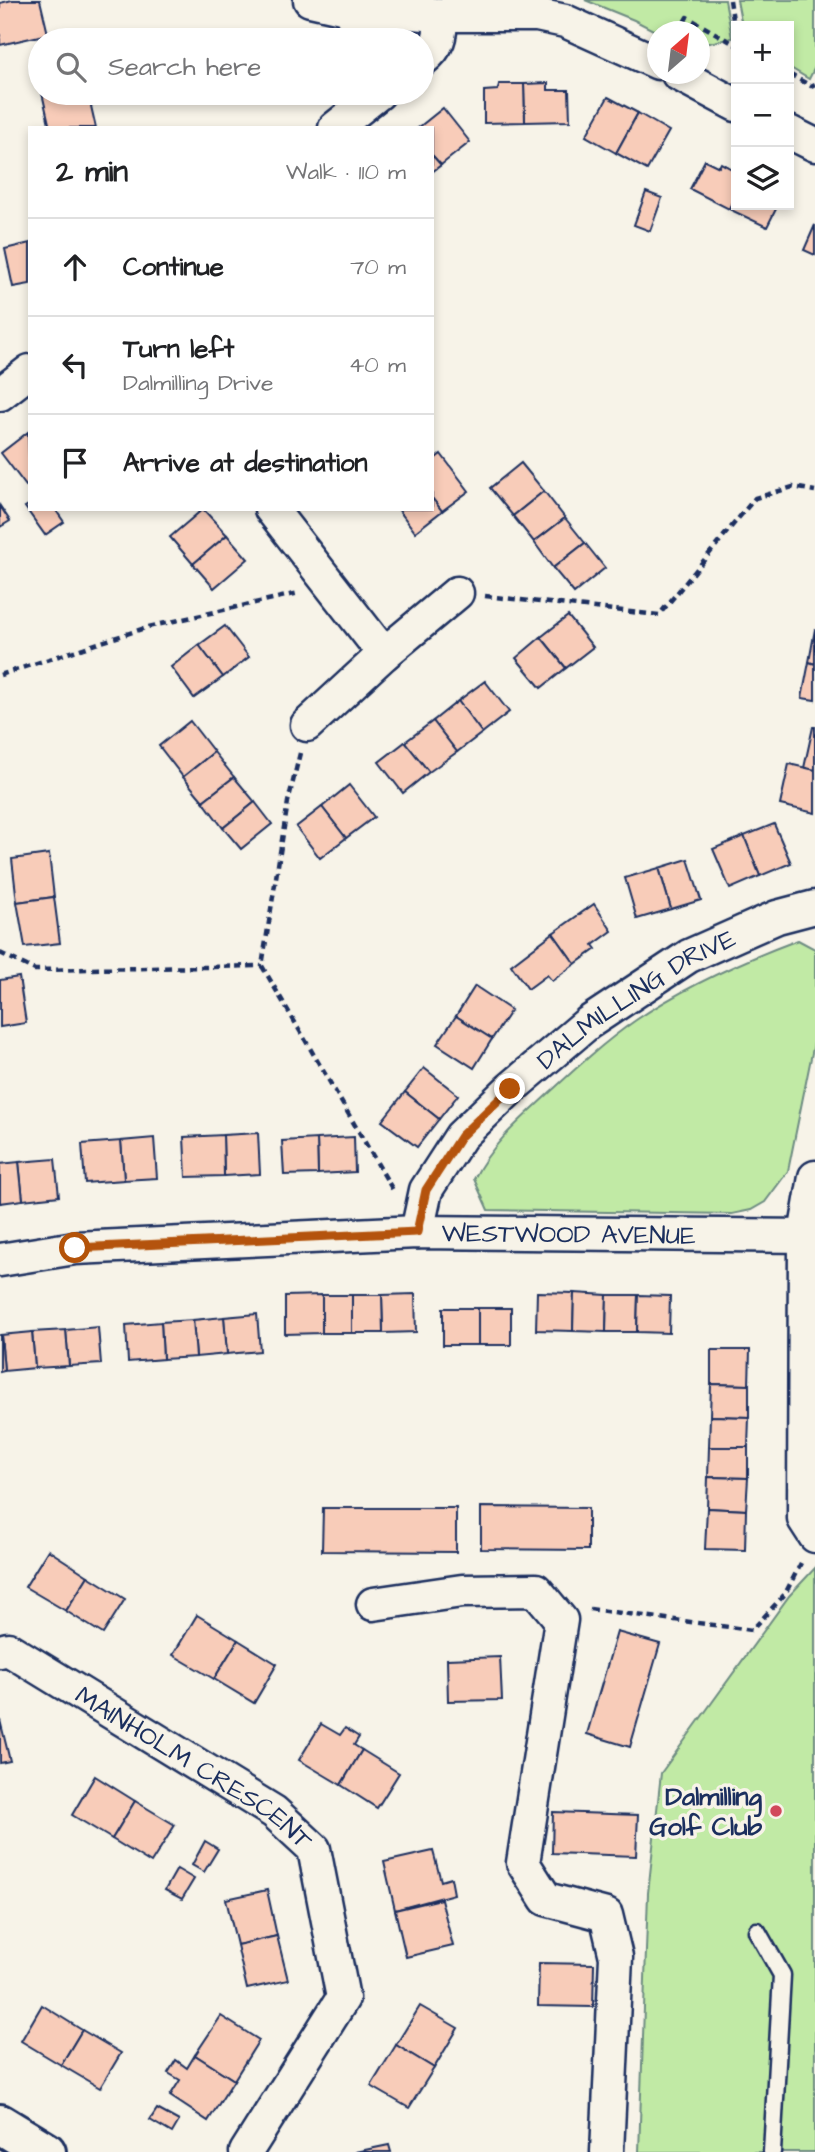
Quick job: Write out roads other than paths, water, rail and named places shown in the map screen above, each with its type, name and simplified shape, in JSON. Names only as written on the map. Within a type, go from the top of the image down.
[{"type":"street","points":[[310,0],[350,9],[441,15],[537,15],[565,21],[647,58]]},
{"type":"street","points":[[350,9],[357,28]]},
{"type":"street","points":[[434,47],[441,35],[441,15]]},
{"type":"street","points":[[697,84],[731,101]]},
{"type":"street","points":[[337,126],[361,105]]},
{"type":"street","points":[[794,134],[815,145]]},
{"type":"street","points":[[1,390],[28,372]]},
{"type":"street","points":[[273,511],[383,654]]},
{"type":"street","points":[[307,725],[383,654],[457,593]]},
{"type":"street","name":"DALMILLING DRIVE","points":[[417,1232],[426,1190],[461,1136],[510,1089],[588,1023],[689,956],[777,917],[815,907]]},
{"type":"street","points":[[815,1178],[810,1235],[804,1519],[815,1536]]},
{"type":"street","name":"WESTWOOD AVENUE","points":[[0,1259],[75,1248],[417,1232],[810,1235]]},
{"type":"street","points":[[373,1604],[462,1591],[536,1590],[561,1620],[523,1863],[546,1899],[606,1915],[616,1957],[607,2152]]},
{"type":"street","name":"MAINHOLM CRESCENT","points":[[0,1651],[8,1649],[274,1812],[314,1849],[343,1998],[246,2152]]},
{"type":"street","points":[[0,2123],[46,2152]]},
{"type":"lane","points":[[757,1931],[782,1975],[772,2152]]},
{"type":"place","name":"Dalmilling Golf Club","points":[[776,1811]]}]
